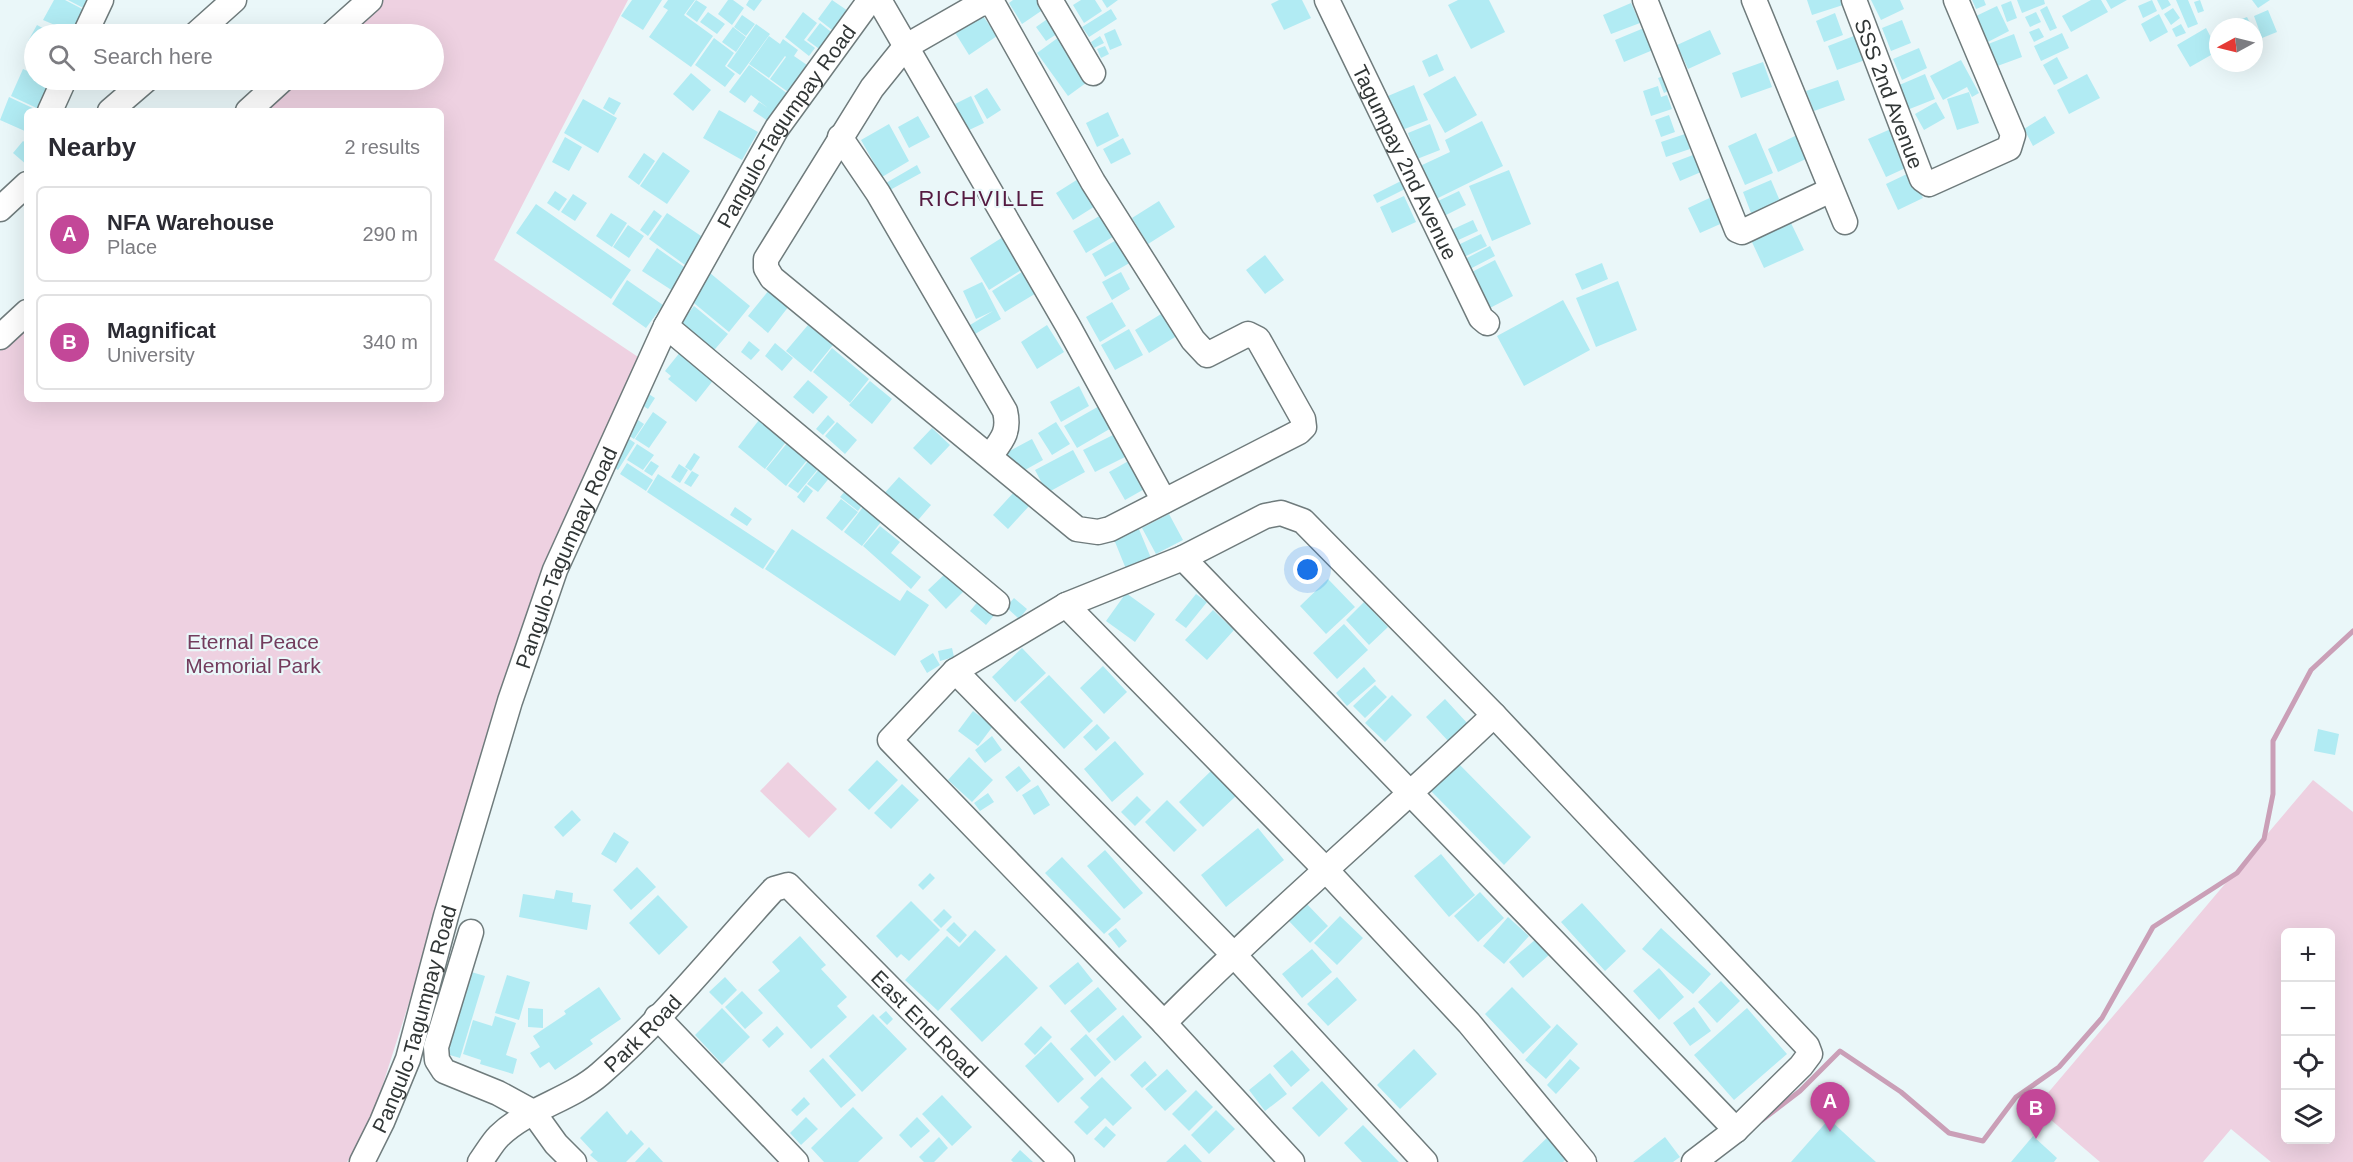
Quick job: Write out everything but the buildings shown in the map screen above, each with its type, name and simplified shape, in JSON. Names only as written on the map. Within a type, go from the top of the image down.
[{"type":"street","points":[[90,24],[101,0]]},
{"type":"street","points":[[343,24],[370,0]]},
{"type":"street","name":"Pangulo-Tagumpay Road","points":[[362,1162],[382,1122],[408,1059],[446,916],[510,701],[555,570],[666,326],[777,128],[870,0]]},
{"type":"street","points":[[879,0],[1005,215],[1164,501]]},
{"type":"street","points":[[1050,0],[1093,73]]},
{"type":"street","name":"Tagumpay 2nd Avenue","points":[[1327,0],[1481,318],[1487,323]]},
{"type":"street","points":[[1646,0],[1737,230],[1742,232],[1831,190]]},
{"type":"street","points":[[1754,0],[1845,222]]},
{"type":"street","name":"SSS 2nd Avenue","points":[[1854,0],[1922,179],[1929,184],[2009,148],[2012,143],[2013,135],[1956,0]]},
{"type":"street","points":[[207,24],[231,1]]},
{"type":"street","points":[[980,4],[993,4],[1093,182],[1193,340],[1203,353],[1210,355],[1248,334],[1258,339],[1303,419],[1304,427],[1299,432],[1110,529],[1086,532],[1077,529],[768,273],[766,259],[872,88],[905,47],[980,4]]},
{"type":"street","points":[[51,108],[59,90]]},
{"type":"street","points":[[113,108],[134,90]]},
{"type":"street","points":[[251,108],[271,90]]},
{"type":"street","points":[[840,137],[878,193],[1005,411],[1008,424],[1006,434],[990,456]]},
{"type":"street","points":[[0,209],[24,187]]},
{"type":"street","points":[[0,337],[24,315]]},
{"type":"street","points":[[666,326],[997,603]]},
{"type":"street","points":[[1292,1162],[1164,1023],[892,743],[892,735],[955,671],[1066,605],[1183,558],[1265,516],[1281,513],[1293,515],[1303,521],[1494,715],[1807,1046],[1810,1054],[1801,1066],[1736,1130],[1694,1162]]},
{"type":"street","points":[[1183,558],[1736,1130]]},
{"type":"street","points":[[1066,605],[1325,869],[1469,1023],[1584,1162]]},
{"type":"street","points":[[955,671],[1233,954],[1425,1162]]},
{"type":"street","points":[[1164,1023],[1233,954],[1412,793],[1494,715]]},
{"type":"street","name":"Park Road","points":[[480,1162],[498,1137],[532,1112],[571,1095],[599,1075],[657,1017],[774,890],[788,885]]},
{"type":"street","name":"East End Road","points":[[788,885],[1062,1162]]},
{"type":"street","points":[[471,932],[436,1047],[437,1060],[444,1071],[498,1093],[532,1112],[556,1144],[574,1162]]},
{"type":"street","points":[[657,1017],[796,1162]]},
{"type":"green space","name":"Eternal Peace Memorial Park","points":[[383,0],[628,0],[494,260],[644,361],[548,567],[368,1131],[347,1162],[0,1162],[0,351],[24,329],[24,402],[444,402],[444,108],[265,108],[285,90],[444,90],[444,24],[356,24]]},
{"type":"green space","points":[[788,762],[837,809],[809,838],[760,791]]},
{"type":"green space","points":[[2313,780],[2353,812],[2353,1162],[2271,1162],[2231,1129],[2203,1162],[2100,1162],[2036,1107]]},
{"type":"waterway","points":[[1762,1120],[1800,1091],[1840,1051],[1901,1092],[1949,1133],[1983,1141],[2016,1097],[2059,1067],[2102,1018],[2153,927],[2237,873],[2264,839],[2273,794],[2273,741],[2311,670],[2353,631]]},
{"type":"place","name":"NFA Warehouse","points":[[1830,1132]]},
{"type":"place","name":"Magnificat","points":[[2036,1139]]},
{"type":"district","name":"RICHVILLE","points":[[982,198]]}]
